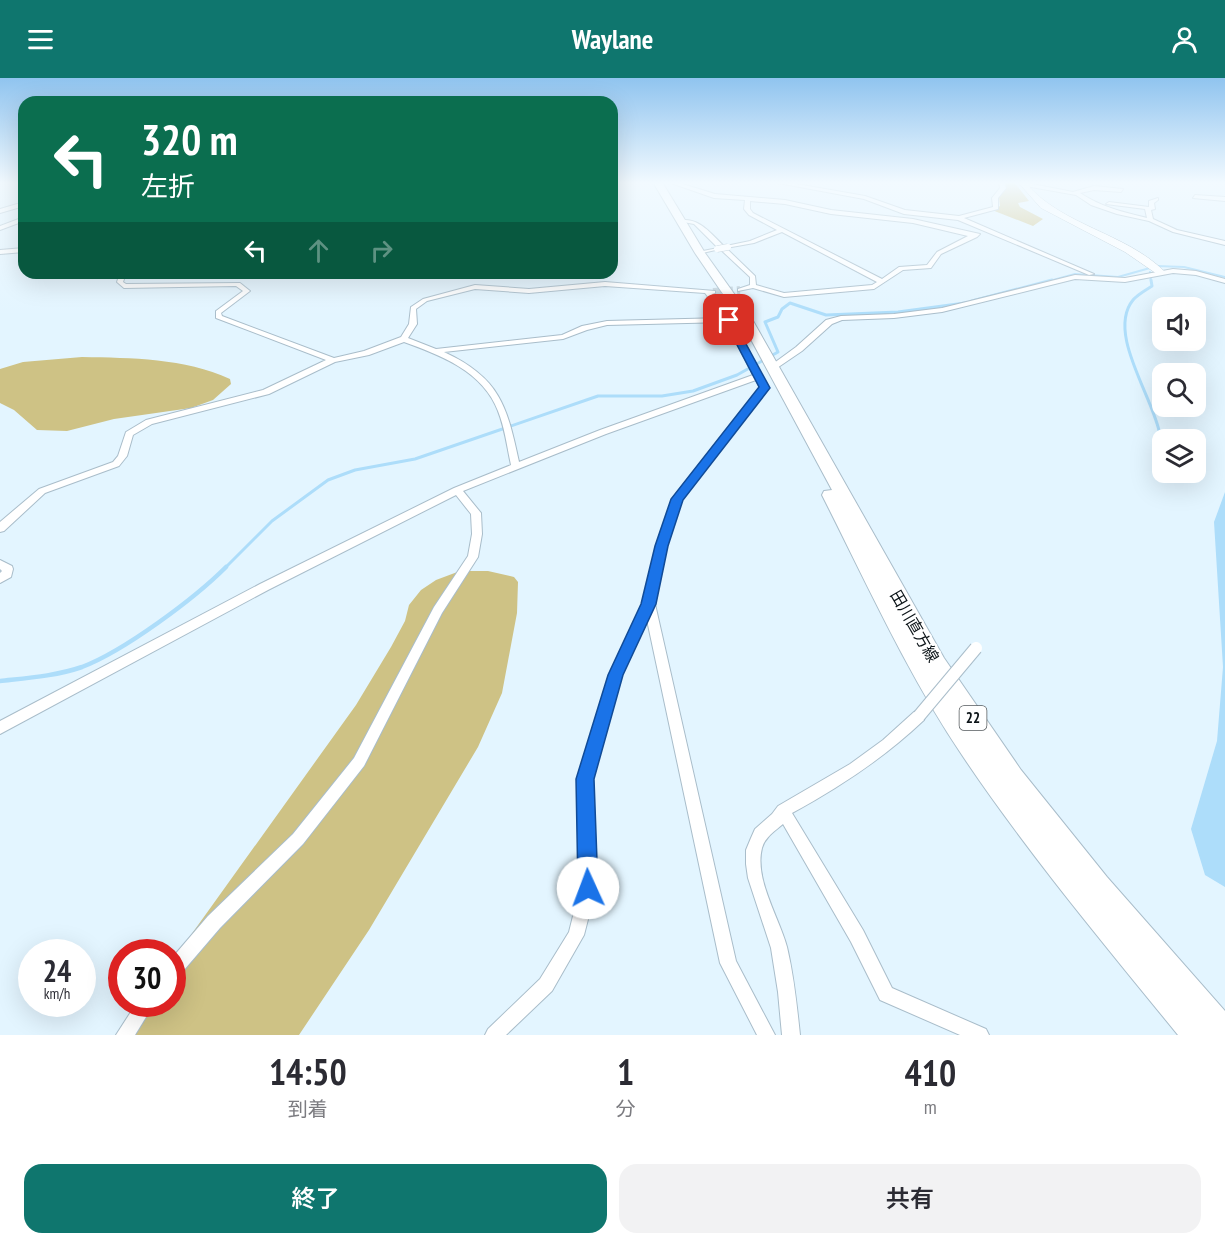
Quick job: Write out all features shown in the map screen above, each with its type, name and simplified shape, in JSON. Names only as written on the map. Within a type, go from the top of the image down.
[{"type":"main road","name":"田川直方線","points":[[684,227],[746,319],[766,371],[937,664],[1013,778],[1098,886],[1225,1034]]},
{"type":"main road","name":"田川直方線","points":[[685,227],[776,391],[932,689],[970,748],[1096,914],[1193,1033]]},
{"type":"street","points":[[700,227],[753,277],[753,286]]},
{"type":"street","points":[[776,227],[881,281]]},
{"type":"street","points":[[944,227],[975,236]]},
{"type":"street","points":[[983,227],[1019,245],[1100,278]]},
{"type":"street","points":[[1081,227],[1156,269]]},
{"type":"street","points":[[1166,227],[1225,243]]},
{"type":"street","points":[[740,290],[753,286],[784,295],[874,287],[901,268],[930,267],[939,253],[987,228]]},
{"type":"street","points":[[700,253],[752,242],[782,230]]},
{"type":"street","points":[[0,252],[18,250]]},
{"type":"street","points":[[0,728],[264,587],[457,490],[766,371],[834,320],[942,310],[1075,277],[1125,279],[1156,269],[1190,272],[1225,281]]},
{"type":"street","points":[[121,279],[120,282],[124,286],[238,284],[247,291],[218,312],[218,317],[333,360]]},
{"type":"street","points":[[0,528],[42,491],[116,464],[122,456],[129,434],[149,422],[266,392],[333,360],[366,353],[404,339],[413,324],[413,308],[417,304],[475,288],[529,291],[605,284],[710,292],[766,371],[764,388],[677,499],[661,546],[649,604],[615,675],[585,779],[588,888],[576,935],[546,986],[494,1035]]},
{"type":"street","points":[[435,351],[564,338],[585,328],[608,323],[729,320]]},
{"type":"street","points":[[404,339],[465,365],[486,384],[500,405],[516,467]]},
{"type":"street","points":[[186,955],[214,922],[298,839],[359,762],[438,610],[473,557],[477,534],[476,513],[457,490]]},
{"type":"street","points":[[0,564],[8,569],[7,574],[0,579]]},
{"type":"street","points":[[649,604],[728,963],[766,1035]]},
{"type":"street","points":[[791,1035],[779,945],[757,886],[753,858],[758,837],[779,819],[783,811],[846,776],[896,740],[919,717],[976,648]]},
{"type":"street","points":[[783,811],[857,936],[886,994],[980,1035]]},
{"type":"street","points":[[125,1035],[137,1017]]},
{"type":"shaded area","points":[[82,357],[158,360],[176,363],[212,372],[230,379],[231,384],[213,400],[191,408],[114,419],[67,431],[37,430],[14,410],[0,403],[0,369],[23,362]]},
{"type":"shaded area","points":[[460,571],[488,571],[514,577],[518,582],[517,613],[502,693],[478,747],[369,930],[299,1035],[119,1035],[132,1017],[186,1017],[186,942],[356,705],[405,621],[409,605],[421,590],[436,580]]},
{"type":"water","points":[[1225,492],[1225,887],[1205,875],[1191,829],[1217,741],[1223,667],[1214,522]]},
{"type":"waterway","points":[[1046,282],[1075,274],[1118,277],[1157,266],[1184,267],[1225,277]]},
{"type":"waterway","points":[[1150,272],[1151,282]]},
{"type":"waterway","points":[[972,301],[1052,280]]},
{"type":"waterway","points":[[1151,280],[1152,286],[1133,300],[1126,314],[1125,330],[1134,366],[1158,429]]},
{"type":"waterway","points":[[226,567],[272,521],[328,480],[355,470],[415,459],[598,396],[662,396],[693,391],[737,375],[778,352],[765,322],[778,317],[782,309],[790,303],[826,315],[898,312],[965,303]]},
{"type":"waterway","points":[[0,681],[62,673],[99,659],[158,623],[226,567]]},
{"type":"tunnel","points":[[713,292],[740,290]]},
{"type":"route","points":[[588,888],[585,779],[615,675],[649,604],[661,546],[677,499],[725,439],[748,405],[764,388],[729,320]]}]
